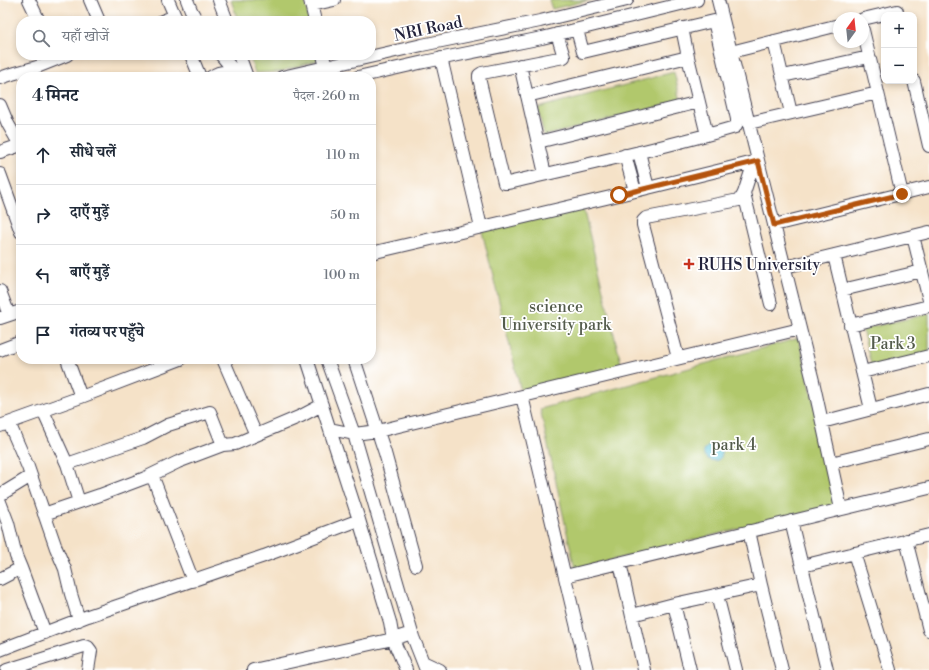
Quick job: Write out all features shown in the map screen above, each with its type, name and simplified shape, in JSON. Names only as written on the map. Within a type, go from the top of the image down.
[{"type":"street","points":[[29,0],[37,16]]},
{"type":"street","points":[[90,0],[96,16]]},
{"type":"street","points":[[168,0],[175,16]]},
{"type":"street","points":[[187,0],[194,16]]},
{"type":"street","points":[[219,0],[225,16]]},
{"type":"street","points":[[314,16],[311,3],[334,0]]},
{"type":"street","name":"NRI Road","points":[[376,58],[422,45],[540,21],[627,0]]},
{"type":"street","name":"NRI Road","points":[[376,73],[577,30],[697,0]]},
{"type":"street","points":[[718,0],[749,123],[756,162],[785,267],[813,381],[841,509]]},
{"type":"street","points":[[869,17],[896,9]]},
{"type":"street","points":[[714,21],[737,123],[735,127],[625,156],[508,183],[504,182],[479,78],[482,73],[564,57],[682,28],[714,21]]},
{"type":"street","points":[[731,52],[833,26]]},
{"type":"street","points":[[682,28],[707,135]]},
{"type":"street","points":[[577,30],[583,52]]},
{"type":"street","points":[[557,34],[564,57]]},
{"type":"street","points":[[774,41],[791,113]]},
{"type":"street","points":[[867,48],[902,194]]},
{"type":"street","points":[[527,96],[688,57]]},
{"type":"street","points":[[783,76],[869,57]]},
{"type":"street","points":[[441,58],[481,227]]},
{"type":"street","points":[[19,72],[37,67],[49,60]]},
{"type":"street","points":[[193,60],[197,72]]},
{"type":"street","points":[[225,60],[234,72]]},
{"type":"street","points":[[241,60],[244,72]]},
{"type":"street","points":[[324,60],[327,72]]},
{"type":"street","name":"NRI Road","points":[[327,72],[369,60]]},
{"type":"street","points":[[520,66],[545,174]]},
{"type":"street","points":[[0,78],[16,73]]},
{"type":"street","points":[[915,84],[929,146]]},
{"type":"street","points":[[749,123],[878,93]]},
{"type":"street","points":[[538,142],[699,102]]},
{"type":"street","points":[[0,105],[16,138]]},
{"type":"street","points":[[0,152],[16,146]]},
{"type":"street","points":[[639,152],[648,188]]},
{"type":"street","points":[[625,156],[635,192]]},
{"type":"street","points":[[376,252],[635,192],[756,162]]},
{"type":"street","points":[[678,358],[643,221],[646,218],[738,200],[742,197],[756,162]]},
{"type":"street","points":[[0,174],[3,190],[16,208]]},
{"type":"street","points":[[774,225],[929,187]]},
{"type":"street","points":[[744,192],[771,304]]},
{"type":"street","points":[[785,267],[929,232]]},
{"type":"street","points":[[913,236],[929,300]]},
{"type":"street","points":[[834,255],[871,409]]},
{"type":"street","points":[[842,290],[922,271]]},
{"type":"street","points":[[0,290],[4,317],[16,313]]},
{"type":"street","points":[[850,325],[929,306]]},
{"type":"street","points":[[330,429],[354,434],[378,431],[800,329]]},
{"type":"street","points":[[0,350],[16,344]]},
{"type":"street","points":[[862,372],[929,356]]},
{"type":"street","points":[[69,364],[81,397]]},
{"type":"street","points":[[79,620],[65,569],[56,548],[31,476],[4,425],[168,364]]},
{"type":"street","points":[[225,364],[256,435]]},
{"type":"street","points":[[309,364],[359,520],[390,622],[393,639],[406,670]]},
{"type":"street","points":[[329,364],[354,434],[412,633],[425,666],[440,670]]},
{"type":"street","points":[[356,364],[385,454],[416,565]]},
{"type":"street","points":[[822,422],[929,394]]},
{"type":"street","points":[[522,396],[587,670]]},
{"type":"street","points":[[44,514],[152,475],[178,462],[223,445],[235,444],[301,416],[322,404]]},
{"type":"street","points":[[43,411],[67,464],[79,502]]},
{"type":"street","points":[[67,464],[143,438],[168,425],[210,412],[223,445]]},
{"type":"street","points":[[831,462],[929,439]]},
{"type":"street","points":[[152,475],[193,581]]},
{"type":"street","points":[[0,495],[31,476]]},
{"type":"street","points":[[565,576],[929,488]]},
{"type":"street","points":[[0,502],[8,523],[5,533],[21,568],[45,633]]},
{"type":"street","points":[[0,650],[79,620],[264,556],[359,520]]},
{"type":"street","points":[[791,521],[827,670]]},
{"type":"street","points":[[749,532],[760,585],[782,670]]},
{"type":"street","points":[[802,566],[929,535]]},
{"type":"street","points":[[906,540],[929,630]]},
{"type":"street","points":[[854,553],[890,670]]},
{"type":"street","points":[[620,563],[644,670]]},
{"type":"street","points":[[0,579],[21,568]]},
{"type":"street","points":[[632,615],[760,585]]},
{"type":"street","points":[[717,595],[736,670]]},
{"type":"street","points":[[674,604],[690,670]]},
{"type":"street","points":[[253,670],[393,639],[412,633]]},
{"type":"street","points":[[7,670],[84,646],[91,650],[88,670]]},
{"type":"green space","points":[[231,0],[305,0],[308,16],[236,16]]},
{"type":"green space","points":[[549,0],[591,0],[552,9]]},
{"type":"green space","points":[[251,60],[318,60],[279,72],[255,72]]},
{"type":"green space","points":[[674,72],[681,101],[544,136],[538,108]]},
{"type":"green space","name":"science University park","points":[[582,204],[623,371],[522,396],[481,227]]},
{"type":"green space","name":"Park 3","points":[[929,314],[929,355],[872,368],[862,329]]},
{"type":"green space","name":"park 4","points":[[799,338],[837,505],[575,569],[540,409]]},
{"type":"water","points":[[710,445],[716,445],[721,448],[722,455],[715,461],[706,458],[704,454],[705,450]]},
{"type":"place","name":"RUHS University","points":[[689,264]]},
{"type":"route","points":[[619,195],[758,161],[774,225],[902,194]]}]
